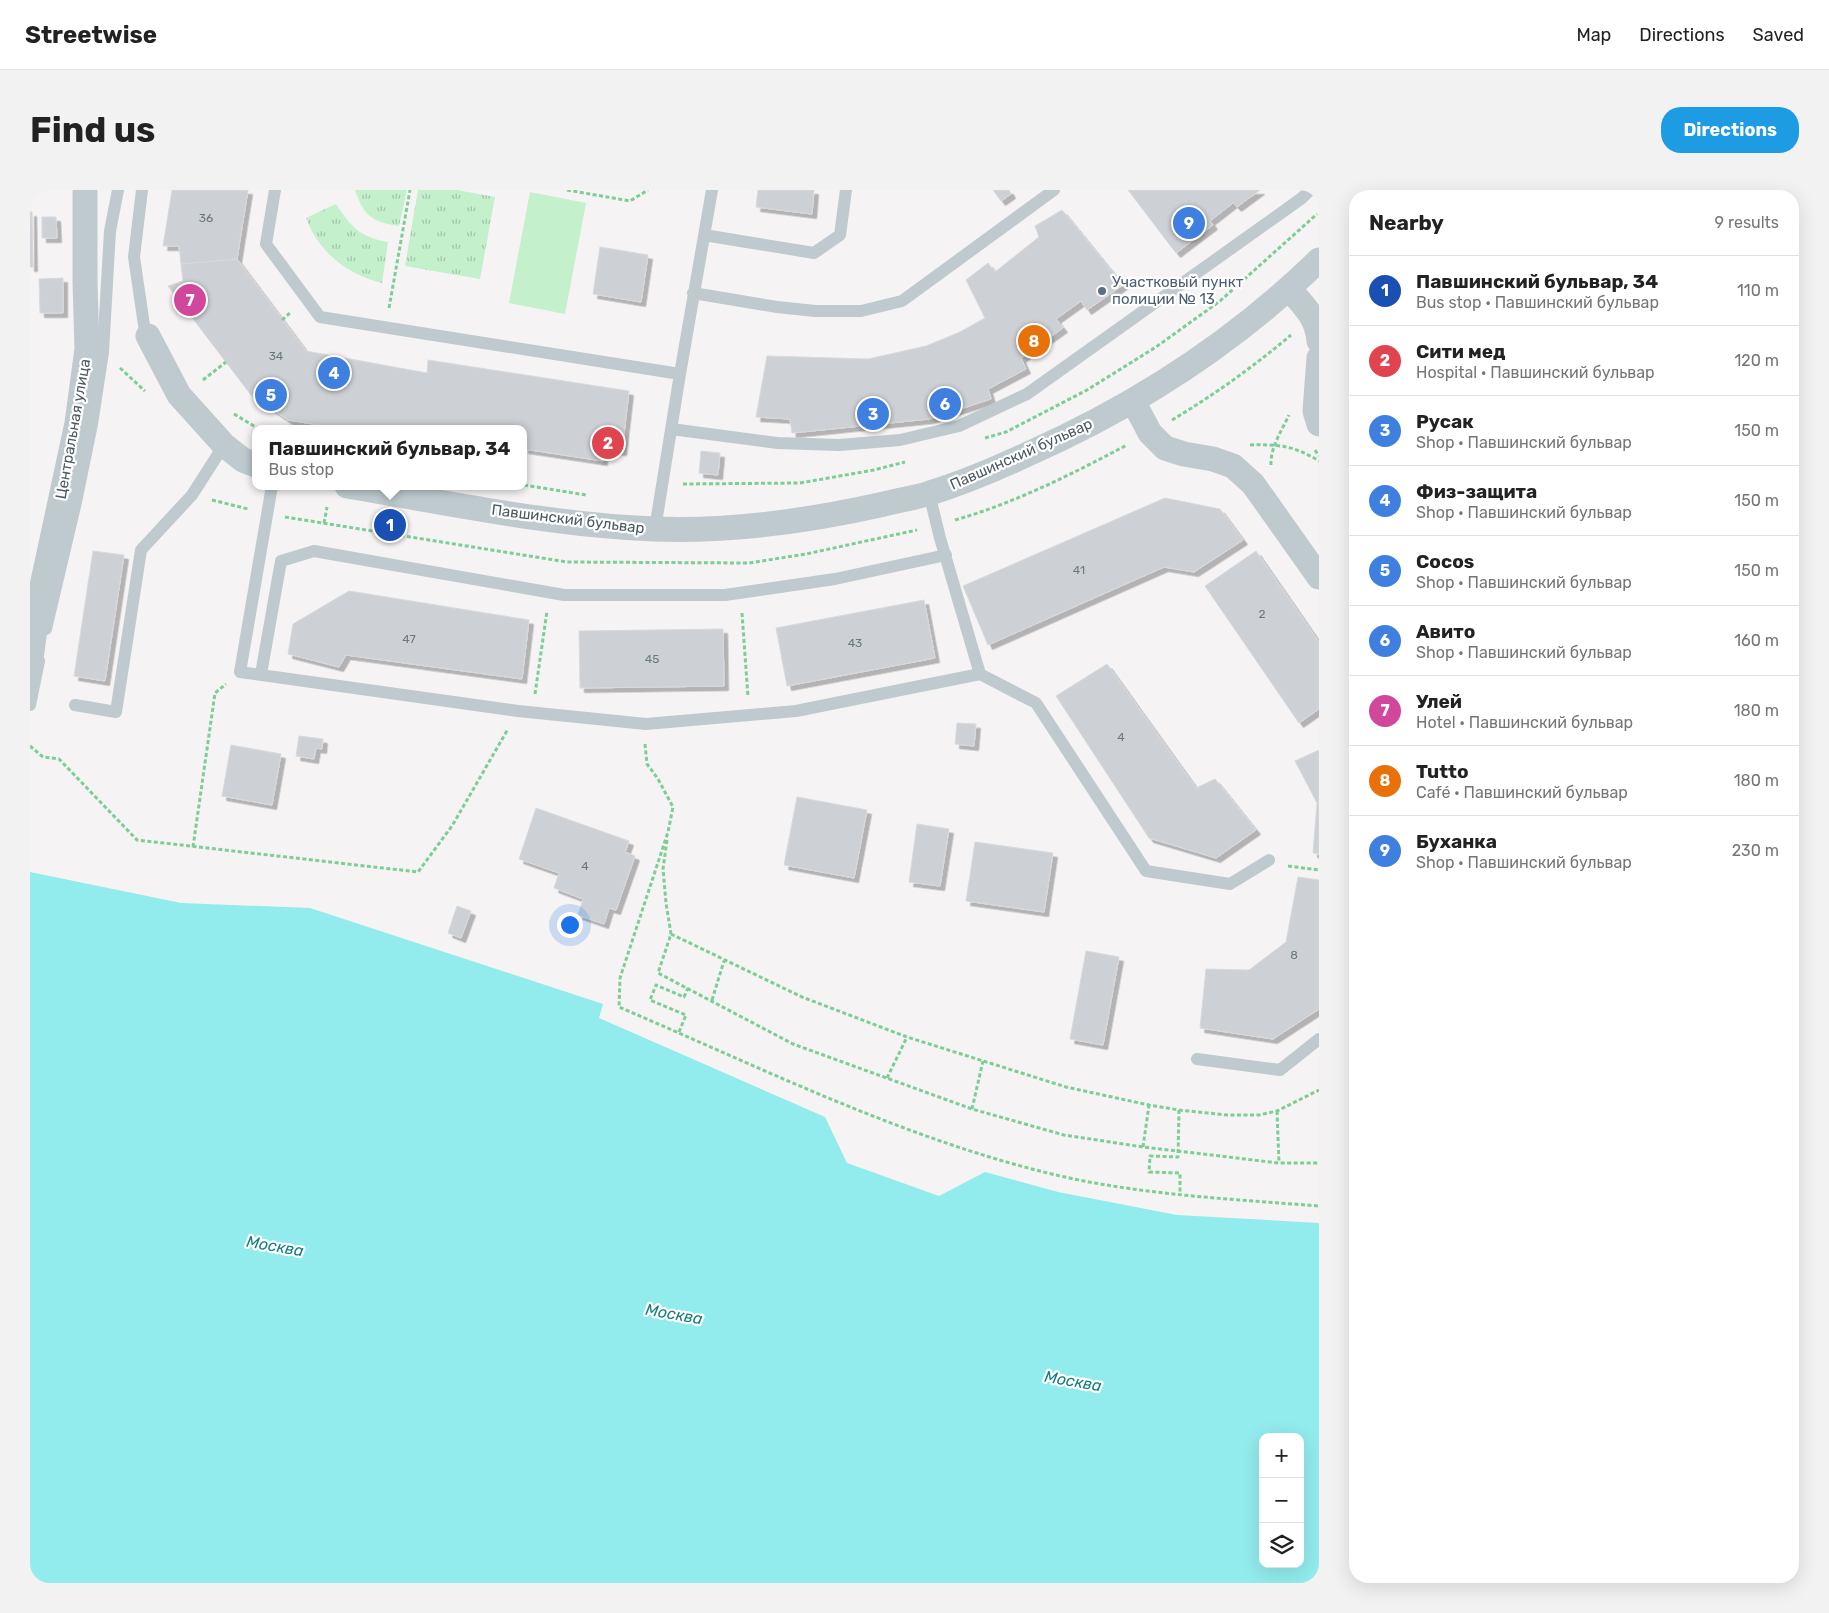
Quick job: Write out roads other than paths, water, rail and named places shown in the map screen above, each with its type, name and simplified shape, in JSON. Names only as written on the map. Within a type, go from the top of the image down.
[{"type":"street","name":"Центральная улица","points":[[30,666],[40,600],[77,423],[87,349],[85,282],[86,190]]},
{"type":"street","name":"Павшинский бульвар","points":[[371,490],[578,524],[655,529],[726,528],[793,521],[852,511],[929,493],[989,472],[1073,434],[1133,402],[1182,372],[1289,289],[1319,260]]},
{"type":"street","points":[[1289,289],[1314,318],[1319,341]]},
{"type":"street","points":[[148,336],[179,395],[224,445],[243,460],[252,463]]},
{"type":"street","points":[[1319,358],[1315,410],[1319,424]]},
{"type":"street","points":[[1133,402],[1150,433],[1165,448],[1233,466],[1253,484],[1319,576]]},
{"type":"lane","points":[[30,705],[33,684],[78,494],[92,424],[103,352],[110,231],[118,190]]},
{"type":"lane","points":[[142,190],[134,257],[144,325],[148,336]]},
{"type":"lane","points":[[275,190],[266,244],[320,317],[680,374]]},
{"type":"lane","points":[[655,529],[693,293],[712,190]]},
{"type":"lane","points":[[704,235],[814,253],[840,235],[846,190]]},
{"type":"lane","points":[[693,293],[776,307],[815,311],[861,312],[902,301],[1038,194],[1054,190]]},
{"type":"lane","points":[[671,429],[777,443],[839,445],[900,440],[960,426],[1027,394],[1302,198],[1310,190]]},
{"type":"lane","points":[[75,705],[116,712],[141,550],[192,495],[224,445]]},
{"type":"lane","points":[[271,490],[240,672],[518,711],[646,724],[796,711],[980,674],[1036,703],[1146,871],[1230,884],[1268,860]]},
{"type":"lane","points":[[929,493],[980,674]]},
{"type":"lane","points":[[260,674],[282,561],[314,551],[564,595],[725,595],[835,579],[946,556]]},
{"type":"lane","points":[[1197,1059],[1280,1070],[1319,1040]]},
{"type":"water","name":"Москва","points":[[30,872],[181,903],[310,908],[603,1004],[599,1018],[825,1117],[847,1163],[939,1196],[985,1172],[1058,1192],[1177,1215],[1319,1223],[1319,1583],[30,1583]]},
{"type":"place","name":"Буханка","points":[[1189,223]]},
{"type":"place","name":"Участковый пункт полиции № 13","points":[[1102,291]]},
{"type":"place","name":"Улей","points":[[190,300]]},
{"type":"place","name":"Tutto","points":[[1034,341]]},
{"type":"place","name":"Физ-защита","points":[[334,373]]},
{"type":"place","name":"Cocos","points":[[271,395]]},
{"type":"place","name":"Авито","points":[[945,404]]},
{"type":"place","name":"Русак","points":[[873,414]]},
{"type":"place","name":"Сити мед","points":[[608,443]]},
{"type":"place","name":"Павшинский бульвар, 34","points":[[390,525]]}]
